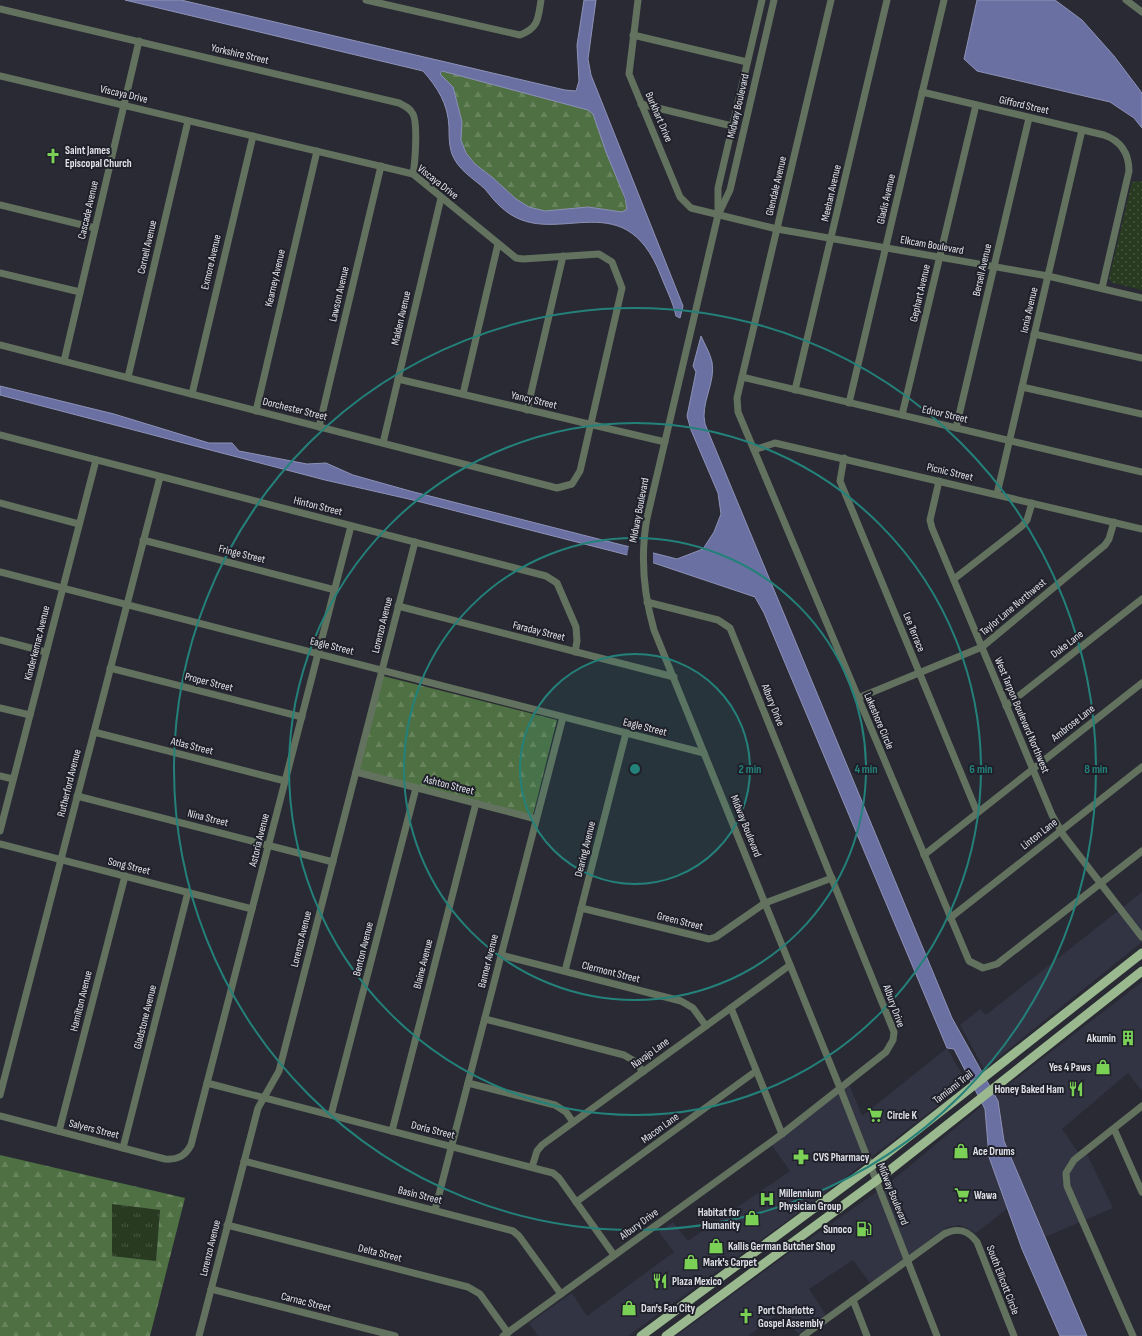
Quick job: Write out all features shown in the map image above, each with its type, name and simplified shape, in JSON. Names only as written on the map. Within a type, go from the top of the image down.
[{"type":"main road","name":"Tamiami Trail","points":[[641,1336],[870,1167],[1142,953]]},
{"type":"main road","points":[[666,1336],[876,1181],[1142,971]]},
{"type":"street","points":[[366,0],[520,35],[528,32],[537,21],[541,0]]},
{"type":"street","name":"Burkhart Drive","points":[[638,0],[629,74],[684,203],[690,208],[718,215]]},
{"type":"street","name":"Midway Boulevard","points":[[718,215],[718,188],[762,0]]},
{"type":"street","name":"Midway Boulevard","points":[[774,0],[730,190],[718,215],[646,518],[642,544],[642,565],[646,602],[654,630],[840,1088],[937,1336]]},
{"type":"street","name":"Glendale Avenue","points":[[742,377],[831,0]]},
{"type":"street","name":"Meehan Avenue","points":[[795,390],[887,0]]},
{"type":"street","name":"Gladis Avenue","points":[[849,403],[944,0]]},
{"type":"street","points":[[1126,0],[1142,12]]},
{"type":"street","name":"Yorkshire Street","points":[[0,8],[399,103],[408,107],[414,116],[416,159],[413,174]]},
{"type":"street","points":[[633,35],[747,62]]},
{"type":"street","name":"Cascade Avenue","points":[[64,361],[139,41]]},
{"type":"street","name":"Viscaya Drive","points":[[0,76],[413,174],[509,254],[523,259],[593,254],[606,257],[612,262],[622,288],[579,473]]},
{"type":"street","name":"Gifford Street","points":[[922,92],[1110,137],[1119,143],[1128,158],[1129,171],[1102,288]]},
{"type":"street","points":[[641,104],[732,126]]},
{"type":"street","name":"Gephart Avenue","points":[[902,416],[976,105]]},
{"type":"street","name":"Bersell Avenue","points":[[956,428],[1029,118]]},
{"type":"street","name":"Cornell Avenue","points":[[128,378],[188,121]]},
{"type":"street","name":"Ionia Avenue","points":[[997,494],[1082,130]]},
{"type":"street","name":"Exmore Avenue","points":[[192,394],[253,136]]},
{"type":"street","name":"Kearney Avenue","points":[[256,410],[317,151]]},
{"type":"street","name":"Lawson Avenue","points":[[319,427],[381,166]]},
{"type":"street","name":"Malden Avenue","points":[[383,443],[441,198]]},
{"type":"street","points":[[0,205],[96,228]]},
{"type":"street","name":"Elkcam Boulevard","points":[[718,215],[777,229],[1048,276],[1142,298]]},
{"type":"street","points":[[462,394],[498,244]]},
{"type":"street","points":[[527,410],[563,256]]},
{"type":"street","points":[[0,273],[80,292]]},
{"type":"street","points":[[1034,334],[1142,358]]},
{"type":"street","name":"Dorchester Street","points":[[0,345],[557,488],[572,484],[579,473]]},
{"type":"street","name":"Ednor Street","points":[[742,377],[1142,472]]},
{"type":"street","name":"Lakeshore Circle","points":[[742,377],[737,406],[754,450],[969,961],[976,965],[990,967],[997,964],[1142,851]]},
{"type":"street","name":"Yancy Street","points":[[398,379],[665,442]]},
{"type":"street","points":[[1022,388],[1142,414]]},
{"type":"street","name":"Hinton Street","points":[[0,435],[552,578],[558,583],[576,627],[578,640],[575,652]]},
{"type":"street","name":"Picnic Street","points":[[754,450],[775,443],[1142,529]]},
{"type":"street","name":"Lee Terrace","points":[[844,458],[840,481],[977,812]]},
{"type":"street","name":"Kinderkemac Avenue","points":[[0,831],[96,460]]},
{"type":"street","name":"Rutherford Avenue","points":[[0,1095],[160,476]]},
{"type":"street","name":"West Tarpon Boulevard Northwest","points":[[939,481],[930,520],[1033,769],[1061,831],[1142,936]]},
{"type":"street","points":[[0,503],[79,524]]},
{"type":"street","points":[[954,580],[1022,526],[1027,520],[1032,503]]},
{"type":"street","name":"Taylor Lane Northwest","points":[[858,698],[982,646],[1105,544],[1110,539],[1114,522]]},
{"type":"street","name":"Astoria Avenue","points":[[182,1156],[188,1152],[191,1145],[351,526]]},
{"type":"street","name":"Fringe Street","points":[[143,540],[335,590]]},
{"type":"street","name":"Lorenzo Avenue","points":[[199,1336],[258,1108],[279,1071],[415,542]]},
{"type":"street","name":"Eagle Street","points":[[0,572],[704,753]]},
{"type":"street","name":"Duke Lane","points":[[1006,706],[1142,599]]},
{"type":"street","name":"Albury Drive","points":[[505,1334],[782,1134],[886,1052],[894,1040],[894,1032],[730,628],[718,620],[646,602]]},
{"type":"street","name":"Faraday Street","points":[[398,606],[674,677]]},
{"type":"street","points":[[0,640],[46,652]]},
{"type":"street","name":"Proper Street","points":[[110,668],[302,717]]},
{"type":"street","name":"Ambrose Lane","points":[[924,855],[1142,683]]},
{"type":"street","points":[[0,708],[30,715]]},
{"type":"street","name":"Banner Avenue","points":[[435,1210],[563,717]]},
{"type":"street","name":"Atlas Street","points":[[94,732],[285,781]]},
{"type":"street","name":"Dearing Avenue","points":[[565,971],[626,733]]},
{"type":"street","name":"Linton Lane","points":[[950,918],[1142,767]]},
{"type":"street","name":"Ashton Street","points":[[356,772],[536,819]]},
{"type":"street","points":[[0,776],[13,779]]},
{"type":"street","name":"Benton Avenue","points":[[332,1115],[416,788]]},
{"type":"street","name":"Nina Street","points":[[77,796],[333,862]]},
{"type":"street","name":"Blaine Avenue","points":[[392,1131],[476,803]]},
{"type":"street","name":"Song Street","points":[[0,844],[252,909]]},
{"type":"street","name":"Hamilton Avenue","points":[[59,1131],[125,876]]},
{"type":"street","name":"Green Street","points":[[582,908],[709,939],[716,937],[765,903],[832,878]]},
{"type":"street","name":"Gladstone Avenue","points":[[123,1148],[188,892]]},
{"type":"street","name":"Clermont Street","points":[[501,955],[687,1003],[693,1008],[706,1026]]},
{"type":"street","name":"Navajo Lane","points":[[532,1167],[537,1151],[542,1145],[790,965]]},
{"type":"street","points":[[731,1008],[782,1134]]},
{"type":"street","points":[[485,1019],[624,1055],[636,1062],[643,1072]]},
{"type":"street","name":"Macon Lane","points":[[576,1202],[756,1071]]},
{"type":"street","points":[[468,1083],[555,1105],[566,1112],[574,1122]]},
{"type":"street","name":"Doria Street","points":[[207,1084],[553,1173],[559,1178],[614,1255]]},
{"type":"street","points":[[1133,1336],[1067,1186],[1066,1173],[1074,1160],[1142,1106]]},
{"type":"street","name":"Salyers Street","points":[[0,1116],[165,1159],[173,1159],[182,1156]]},
{"type":"street","points":[[1114,1129],[1142,1192]]},
{"type":"street","name":"Basin Street","points":[[244,1161],[513,1231],[519,1236],[561,1294]]},
{"type":"street","name":"Delta Street","points":[[227,1225],[468,1287],[480,1294],[505,1334]]},
{"type":"street","name":"South Ellicott Circle","points":[[803,1336],[907,1260],[951,1230],[966,1231],[977,1242],[1014,1336]]},
{"type":"street","name":"Carnac Street","points":[[211,1289],[395,1336]]},
{"type":"street","points":[[853,1300],[867,1336]]},
{"type":"shaded area","points":[[1142,892],[1142,942],[984,1069],[960,1025],[980,1009],[986,1015]]},
{"type":"shaded area","points":[[1142,982],[1142,1091],[1128,1073],[1062,1129],[1078,1152],[1087,1154],[1113,1208],[1045,1237],[1004,1140],[998,1101],[995,1095]]},
{"type":"shaded area","points":[[947,1048],[967,1083],[824,1194],[628,1336],[538,1336],[529,1323],[572,1293],[587,1316],[674,1252],[659,1232],[673,1222],[688,1241],[790,1171],[768,1140],[847,1079],[862,1116]]},
{"type":"shaded area","points":[[983,1105],[985,1109],[989,1157],[1007,1209],[976,1233],[960,1225],[948,1227],[870,1283],[853,1260],[809,1289],[826,1315],[798,1334],[782,1311],[748,1336],[676,1336],[792,1251],[888,1184]]},
{"type":"green space","points":[[443,71],[588,110],[593,113],[620,185],[627,209],[622,212],[588,207],[545,211],[529,207],[516,199],[475,164],[466,153],[461,140],[462,122],[453,87],[440,74]]},
{"type":"green space","points":[[1142,181],[1142,290],[1113,283],[1109,279],[1132,182]]},
{"type":"green space","points":[[383,676],[557,720],[533,815],[359,770]]},
{"type":"green space","points":[[0,1155],[185,1198],[150,1336],[0,1336]],"holes":[[[112,1204],[160,1210],[156,1261],[112,1256]]]},
{"type":"green space","points":[[112,1204],[160,1210],[156,1261],[112,1256]]},
{"type":"water","points":[[125,0],[181,0],[565,90],[576,91],[579,81],[577,45],[584,0],[596,0],[588,59],[591,75],[683,306],[680,318],[676,316],[661,276],[645,247],[627,230],[607,223],[586,222],[542,224],[521,220],[501,207],[485,189],[458,165],[455,160],[450,147],[447,111],[438,90],[423,71]],"holes":[[[442,71],[588,110],[593,114],[606,152],[625,198],[627,209],[622,212],[588,207],[545,211],[529,207],[516,199],[475,164],[466,153],[461,140],[462,122],[453,87],[440,74]]]},
{"type":"water","points":[[977,0],[1055,0],[1082,20],[1114,56],[1142,93],[1142,128],[1134,118],[1110,102],[977,71],[964,59]]},
{"type":"water","points":[[701,336],[710,355],[713,370],[706,401],[704,416],[705,424],[952,1018],[998,1101],[1004,1141],[1087,1336],[1060,1336],[1022,1249],[989,1157],[985,1109],[954,1049],[947,1048],[764,613],[755,597],[639,558],[413,500],[325,480],[0,395],[0,386],[114,414],[209,443],[232,443],[239,451],[307,464],[326,463],[353,475],[410,491],[677,559],[703,549],[714,532],[721,514],[718,493],[691,430],[687,416],[696,372],[693,366]]},
{"type":"pier","points":[[629,545],[653,551],[653,564],[627,557]]},
{"type":"place","name":"Saint James Episcopal Church","points":[[53,156]]},
{"type":"place","name":"Akumin","points":[[1128,1038]]},
{"type":"place","name":"Yes 4 Paws","points":[[1103,1067]]},
{"type":"place","name":"Honey Baked Ham","points":[[1076,1089]]},
{"type":"place","name":"Circle K","points":[[875,1115]]},
{"type":"place","name":"Ace Drums","points":[[961,1151]]},
{"type":"place","name":"CVS Pharmacy","points":[[801,1157]]},
{"type":"place","name":"Wawa","points":[[962,1195]]},
{"type":"place","name":"Millennium Physician Group","points":[[767,1199]]},
{"type":"place","name":"Habitat for Humanity","points":[[752,1218]]},
{"type":"place","name":"Sunoco","points":[[864,1229]]},
{"type":"place","name":"Kallis German Butcher Shop","points":[[716,1246]]},
{"type":"place","name":"Mark's Carpet","points":[[691,1262]]},
{"type":"place","name":"Plaza Mexico","points":[[660,1281]]},
{"type":"place","name":"Dan's Fan City","points":[[629,1308]]},
{"type":"place","name":"Port Charlotte Gospel Assembly","points":[[746,1316]]}]
